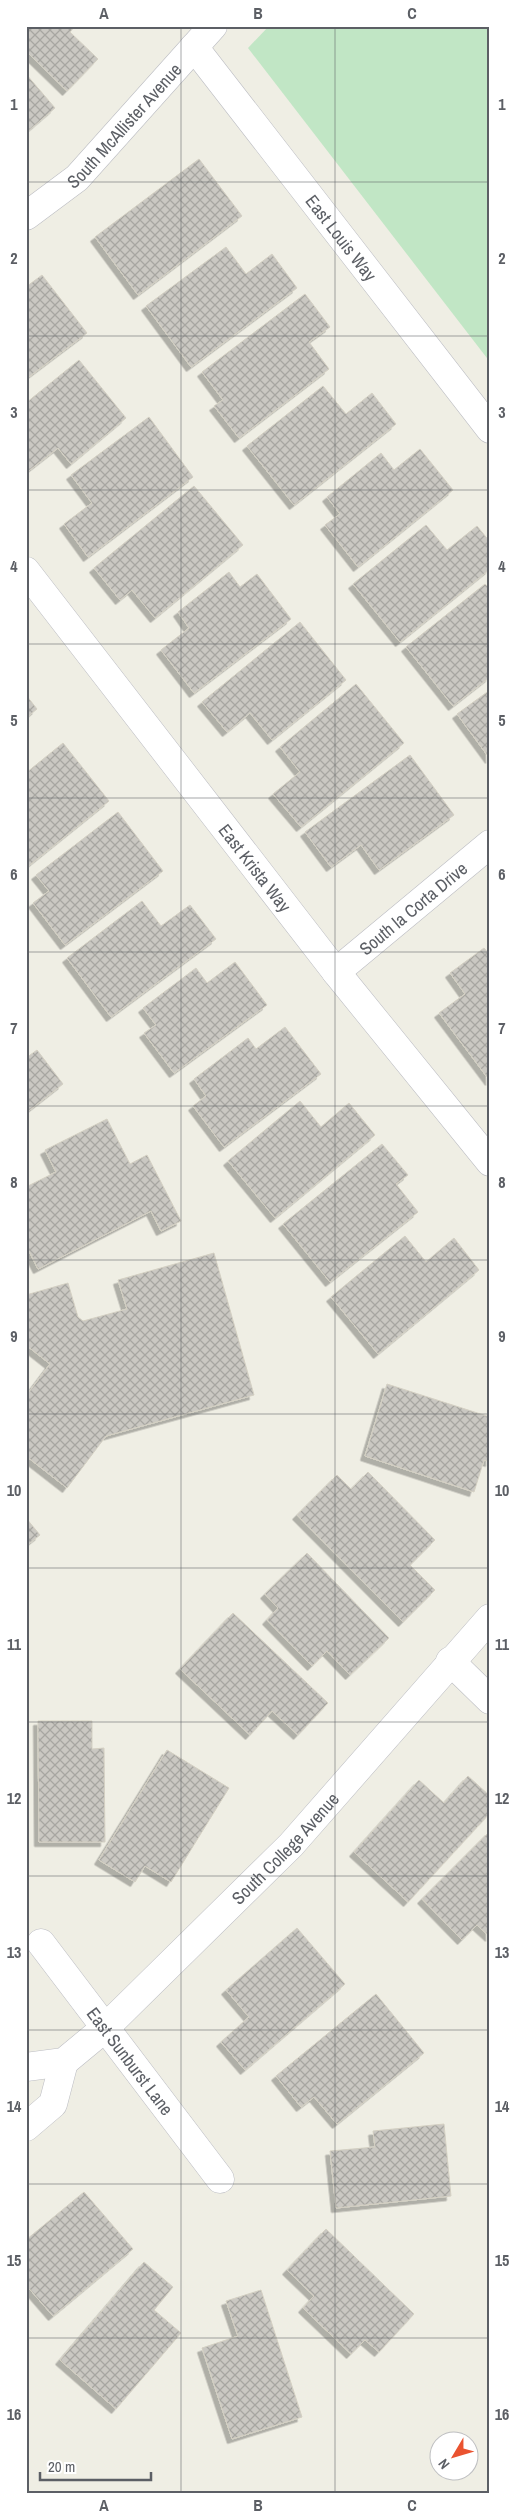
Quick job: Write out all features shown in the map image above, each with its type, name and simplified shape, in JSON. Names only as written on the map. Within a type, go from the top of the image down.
[{"type":"street","name":"South McAllister Avenue","points":[[26,216],[77,178],[213,26]]},
{"type":"street","name":"East Louis Way","points":[[194,47],[490,429]]},
{"type":"street","name":"East Krista Way","points":[[26,571],[336,972],[490,1162]]},
{"type":"street","name":"South la Corta Drive","points":[[336,972],[490,844]]},
{"type":"street","name":"South College Avenue","points":[[64,2062],[105,2028],[291,1845],[490,1618]]},
{"type":"street","points":[[450,1662],[490,1700]]},
{"type":"street","name":"East Sunburst Lane","points":[[41,1943],[220,2179]]},
{"type":"street","points":[[26,2067],[64,2062],[54,2104],[26,2127]]},
{"type":"green space","points":[[269,26],[490,26],[490,362],[248,48]]},
{"type":"building","points":[[26,26],[75,26],[70,32],[98,59],[67,91],[26,51]]},
{"type":"building","points":[[26,74],[55,108],[26,133]]},
{"type":"building","points":[[199,159],[242,216],[138,295],[95,237]]},
{"type":"building","points":[[226,247],[246,274],[272,254],[297,288],[191,367],[146,306]]},
{"type":"building","points":[[42,275],[87,333],[26,379],[26,287]]},
{"type":"building","points":[[305,294],[330,327],[309,342],[329,369],[239,438],[214,406],[223,400],[202,372]]},
{"type":"building","points":[[79,360],[126,418],[71,464],[58,448],[26,473],[26,403]]},
{"type":"building","points":[[323,386],[346,414],[372,393],[396,424],[294,505],[247,446]]},
{"type":"building","points":[[149,417],[193,477],[88,557],[64,524],[92,503],[71,475]]},
{"type":"building","points":[[420,449],[453,490],[358,567],[325,525],[340,514],[327,497],[381,453],[394,470]]},
{"type":"building","points":[[194,486],[243,545],[155,618],[132,590],[120,600],[94,568]]},
{"type":"building","points":[[426,525],[447,550],[477,526],[490,542],[490,569],[400,642],[353,584]]},
{"type":"building","points":[[229,572],[240,587],[257,574],[291,619],[194,693],[161,650],[189,628],[178,612]]},
{"type":"building","points":[[485,584],[490,589],[490,677],[453,706],[406,647]]},
{"type":"building","points":[[300,622],[346,680],[272,740],[250,713],[227,732],[202,702]]},
{"type":"building","points":[[356,684],[404,743],[301,827],[273,794],[300,772],[280,747]]},
{"type":"building","points":[[490,690],[490,759],[457,714]]},
{"type":"building","points":[[26,695],[37,709],[26,718]]},
{"type":"building","points":[[63,743],[109,801],[26,868],[26,773]]},
{"type":"building","points":[[410,755],[454,815],[379,870],[361,845],[331,867],[305,832]]},
{"type":"building","points":[[118,812],[163,871],[65,945],[33,903],[49,891],[36,875]]},
{"type":"building","points":[[142,901],[161,926],[190,905],[216,939],[111,1017],[67,958]]},
{"type":"building","points":[[484,948],[490,955],[490,1081],[439,1013],[465,994],[450,973]]},
{"type":"building","points":[[235,962],[267,1005],[174,1073],[144,1033],[156,1025],[143,1008],[196,968],[207,983]]},
{"type":"building","points":[[285,1027],[321,1074],[224,1147],[193,1106],[206,1096],[194,1079],[248,1038],[256,1049]]},
{"type":"building","points":[[37,1050],[63,1084],[26,1113],[26,1058]]},
{"type":"building","points":[[300,1101],[321,1127],[349,1103],[375,1135],[275,1218],[228,1161]]},
{"type":"building","points":[[107,1119],[130,1164],[147,1155],[181,1221],[161,1231],[151,1211],[38,1269],[26,1245],[26,1182],[28,1186],[56,1172],[45,1150]]},
{"type":"building","points":[[382,1144],[408,1175],[396,1184],[418,1212],[330,1282],[283,1224]]},
{"type":"building","points":[[405,1236],[426,1262],[454,1238],[479,1270],[378,1354],[331,1297]]},
{"type":"building","points":[[214,1253],[254,1395],[106,1436],[67,1488],[26,1456],[26,1396],[50,1364],[26,1345],[26,1295],[68,1283],[78,1317],[83,1321],[127,1309],[118,1280]]},
{"type":"building","points":[[387,1384],[490,1417],[490,1462],[484,1460],[474,1492],[365,1456]]},
{"type":"building","points":[[368,1472],[435,1540],[410,1565],[435,1590],[403,1622],[297,1515],[337,1475],[351,1489]]},
{"type":"building","points":[[26,1518],[40,1535],[26,1546]]},
{"type":"building","points":[[307,1553],[389,1638],[350,1675],[327,1651],[312,1666],[267,1620],[278,1608],[265,1594]]},
{"type":"building","points":[[233,1613],[328,1703],[298,1735],[272,1711],[250,1735],[180,1669]]},
{"type":"building","points":[[38,1721],[92,1721],[92,1749],[104,1748],[105,1842],[39,1842]]},
{"type":"building","points":[[167,1750],[229,1788],[171,1882],[145,1866],[135,1882],[99,1860]]},
{"type":"building","points":[[468,1776],[490,1796],[490,1813],[408,1902],[354,1852],[419,1780],[444,1803]]},
{"type":"building","points":[[490,1831],[490,1937],[477,1925],[462,1940],[422,1899]]},
{"type":"building","points":[[297,1928],[345,1984],[245,2070],[221,2042],[249,2017],[226,1990]]},
{"type":"building","points":[[376,1994],[424,2053],[337,2124],[314,2097],[301,2107],[276,2076]]},
{"type":"building","points":[[444,2124],[451,2196],[336,2208],[330,2151],[375,2147],[373,2131]]},
{"type":"building","points":[[84,2192],[133,2249],[53,2316],[26,2285],[26,2240]]},
{"type":"building","points":[[326,2229],[414,2314],[379,2352],[365,2340],[351,2354],[303,2308],[314,2296],[287,2270]]},
{"type":"building","points":[[144,2262],[173,2287],[154,2310],[181,2333],[116,2409],[60,2360]]},
{"type":"building","points":[[261,2290],[302,2417],[232,2439],[202,2348],[238,2336],[226,2301]]}]
